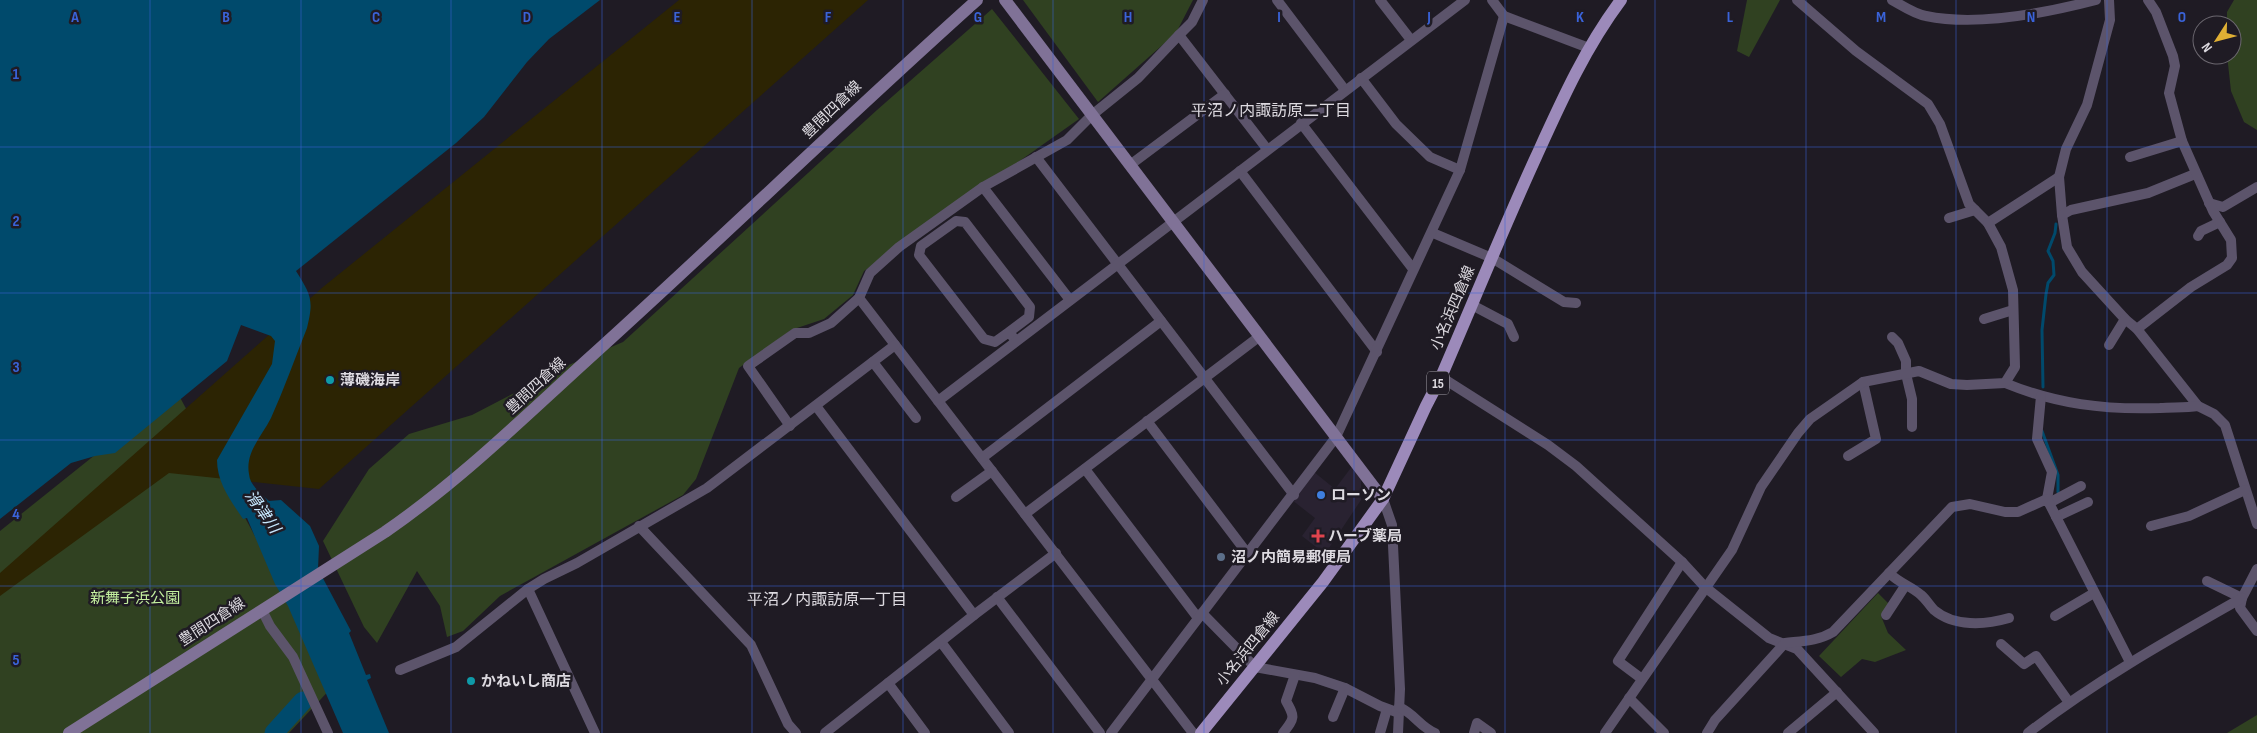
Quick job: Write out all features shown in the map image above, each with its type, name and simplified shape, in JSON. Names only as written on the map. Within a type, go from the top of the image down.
[{"type":"main road","name":"豊間四倉線","points":[[69,733],[328,568],[426,503],[506,437],[895,73],[978,0]]},
{"type":"main road","points":[[1005,0],[1383,499]]},
{"type":"main road","name":"小名浜四倉線","points":[[1201,733],[1323,582],[1383,499],[1426,406],[1442,377],[1556,111],[1589,48],[1621,0]]},
{"type":"street","points":[[790,426],[748,366],[795,333],[808,333],[831,323],[859,298],[870,273],[899,247],[984,187],[1067,140],[1092,115],[1138,78],[1180,35],[1192,22],[1202,0]]},
{"type":"street","points":[[1277,0],[1345,90]]},
{"type":"street","points":[[1380,0],[1411,40]]},
{"type":"street","points":[[938,401],[1465,0]]},
{"type":"street","points":[[1492,0],[1504,16],[1589,48]]},
{"type":"street","points":[[1798,0],[1856,51],[1928,104],[1940,124],[1969,204],[1988,223],[2001,247],[2013,290],[2015,367],[2004,383]]},
{"type":"street","points":[[1892,0],[1924,16],[1947,20],[1969,20],[2001,18],[2066,8],[2096,0]]},
{"type":"street","points":[[2110,0],[2110,20],[2087,105],[2066,149],[2059,178],[2067,247],[2082,272],[2125,319],[2137,328],[2198,406],[2214,414],[2225,425],[2257,524]]},
{"type":"street","points":[[2137,328],[2191,286],[2227,265],[2232,258],[2231,240],[2209,202],[2182,141],[2169,92],[2175,66],[2173,56],[2156,12],[2148,0]]},
{"type":"street","points":[[1110,733],[1153,680],[1200,615],[1294,495],[1336,437],[1377,352],[1413,269],[1433,232],[1460,170],[1504,16]]},
{"type":"street","points":[[1180,35],[1268,149]]},
{"type":"street","points":[[1361,78],[1396,124],[1430,157],[1460,170]]},
{"type":"street","points":[[1130,165],[1225,94]]},
{"type":"street","points":[[1301,123],[1413,269]]},
{"type":"street","points":[[2130,157],[2182,141]]},
{"type":"street","points":[[1036,157],[1294,495]]},
{"type":"street","points":[[1240,171],[1377,352]]},
{"type":"street","points":[[2062,215],[2071,210],[2148,193],[2196,174]]},
{"type":"street","points":[[1988,223],[2059,178]]},
{"type":"street","points":[[984,187],[1070,300]]},
{"type":"street","points":[[2209,202],[2223,207],[2257,187]]},
{"type":"street","points":[[1949,218],[1975,210]]},
{"type":"street","points":[[956,221],[965,222],[1030,307],[1029,317],[1009,332],[995,342],[984,339],[919,255],[921,246],[956,221]]},
{"type":"street","points":[[2198,236],[2201,231],[2220,222]]},
{"type":"street","points":[[1433,232],[1492,258],[1559,299],[1576,303]]},
{"type":"street","points":[[859,298],[1193,733]]},
{"type":"street","points":[[1472,305],[1508,324],[1514,337]]},
{"type":"street","points":[[1984,319],[2013,310]]},
{"type":"street","points":[[2109,345],[2125,319]]},
{"type":"street","points":[[982,458],[1161,321]]},
{"type":"street","points":[[1009,332],[1016,341]]},
{"type":"street","points":[[1026,514],[1260,336]]},
{"type":"street","points":[[1892,337],[1898,343],[1906,361],[1906,374],[1912,399],[1912,427]]},
{"type":"street","points":[[400,670],[456,647],[528,589],[707,488],[895,346]]},
{"type":"street","points":[[873,362],[916,418]]},
{"type":"street","points":[[1605,733],[1732,550],[1761,487],[1798,433],[1810,419],[1863,382],[1919,371],[1951,384],[2004,383],[2032,394],[2061,402],[2102,407],[2184,408],[2198,406]]},
{"type":"street","points":[[1442,377],[1548,445],[1612,497],[1682,562],[1705,588],[1769,638],[1786,643],[1797,649],[1874,733]]},
{"type":"street","points":[[1848,456],[1876,439],[1863,382]]},
{"type":"street","points":[[2041,396],[2037,439],[2052,472],[2048,502],[2130,662]]},
{"type":"street","points":[[816,406],[974,615]]},
{"type":"street","points":[[1147,421],[1247,553]]},
{"type":"street","points":[[1085,469],[1200,615],[1255,667],[1295,674],[1346,688],[1386,709],[1411,712],[1422,727],[1435,733]]},
{"type":"street","points":[[956,497],[992,471]]},
{"type":"street","points":[[1707,733],[1715,720],[1786,643],[1810,641],[1833,632],[1952,507],[1970,504],[2005,512],[2018,512],[2048,502],[2081,486]]},
{"type":"street","points":[[2151,526],[2188,516],[2245,490]]},
{"type":"street","points":[[1383,499],[1392,525],[1400,689],[1398,733]]},
{"type":"street","points":[[2056,517],[2088,502]]},
{"type":"street","points":[[639,526],[751,645],[788,724],[796,733]]},
{"type":"street","points":[[825,733],[997,597],[1056,553]]},
{"type":"street","points":[[1642,678],[1618,662],[1682,562]]},
{"type":"street","points":[[2257,569],[2242,598],[2240,608],[2257,631]]},
{"type":"street","points":[[1889,573],[1905,586],[1920,594],[1934,610],[1965,622],[1982,623],[2009,618]]},
{"type":"street","points":[[2208,580],[2242,598]]},
{"type":"street","points":[[1886,616],[1905,586]]},
{"type":"street","points":[[528,589],[595,733]]},
{"type":"street","points":[[2055,616],[2094,592]]},
{"type":"street","points":[[997,597],[1100,733]]},
{"type":"street","points":[[2028,733],[2068,701],[2130,662],[2242,598]]},
{"type":"street","points":[[262,610],[270,626],[293,658],[328,733]]},
{"type":"street","points":[[941,642],[1009,733]]},
{"type":"street","points":[[2001,644],[2024,664],[2036,656],[2068,701]]},
{"type":"street","points":[[1282,733],[1293,717],[1293,712],[1286,701],[1295,674]]},
{"type":"street","points":[[888,683],[925,733]]},
{"type":"street","points":[[1333,717],[1346,688]]},
{"type":"street","points":[[1788,733],[1837,692]]},
{"type":"street","points":[[1629,698],[1664,733]]},
{"type":"street","points":[[1380,733],[1386,709]]},
{"type":"street","points":[[1474,733],[1477,723],[1492,733]]},
{"type":"shaded area","points":[[1353,465],[1361,477],[1361,500],[1325,554],[1302,536],[1315,518],[1292,500],[1314,472],[1335,489]]},
{"type":"green space","points":[[1023,0],[1193,0],[1176,33],[1098,102]]},
{"type":"green space","points":[[1747,0],[1780,0],[1749,57],[1737,51]]},
{"type":"green space","points":[[2234,0],[2257,0],[2257,130],[2244,122],[2231,91],[2228,65],[2242,65],[2242,15],[2227,15]]},
{"type":"green space","points":[[992,9],[1079,119],[864,271],[853,295],[824,319],[791,330],[739,368],[696,479],[683,495],[500,596],[463,631],[447,637],[440,606],[417,571],[377,643],[364,627],[323,541],[369,469],[409,434],[472,415],[564,367],[623,342],[877,110]]},
{"type":"green space","name":"新舞子浜公園","points":[[176,390],[335,684],[289,733],[0,733],[0,531]]},
{"type":"green space","points":[[1878,593],[1889,604],[1881,616],[1888,633],[1906,650],[1875,662],[1862,659],[1841,677],[1819,656]]},
{"type":"green space","points":[[2257,715],[2257,733],[2227,733]]},
{"type":"sand","name":"薄磯海岸","points":[[679,0],[868,0],[319,489],[169,473],[0,596],[0,573],[323,287]]},
{"type":"water","name":"滑津川","points":[[0,0],[600,0],[549,39],[527,62],[484,117],[456,143],[296,271],[310,298],[311,304],[307,328],[276,407],[249,458],[250,478],[256,489],[269,501],[281,500],[310,526],[319,546],[318,569],[351,631],[349,633],[366,675],[370,674],[371,678],[367,680],[389,733],[343,733],[288,606],[275,584],[247,518],[243,519],[225,491],[219,476],[217,460],[272,364],[275,341],[271,336],[241,325],[227,361],[115,453],[95,456],[71,463],[0,519]]},
{"type":"waterway","points":[[2043,387],[2042,330],[2048,283],[2054,275],[2053,261],[2048,251],[2055,233],[2056,224]]},
{"type":"waterway","points":[[2042,431],[2058,475],[2058,492]]},
{"type":"waterway","points":[[274,733],[303,701]]},
{"type":"place","name":"薄磯海岸","points":[[330,380]]},
{"type":"place","name":"ローソン","points":[[1321,495]]},
{"type":"place","name":"ハーブ薬局","points":[[1318,536]]},
{"type":"place","name":"沼ノ内簡易郵便局","points":[[1221,557]]},
{"type":"place","name":"かねいし商店","points":[[471,681]]},
{"type":"district","name":"平沼ノ内諏訪原二丁目","points":[[1271,111]]},
{"type":"district","name":"平沼ノ内諏訪原一丁目","points":[[827,600]]}]
